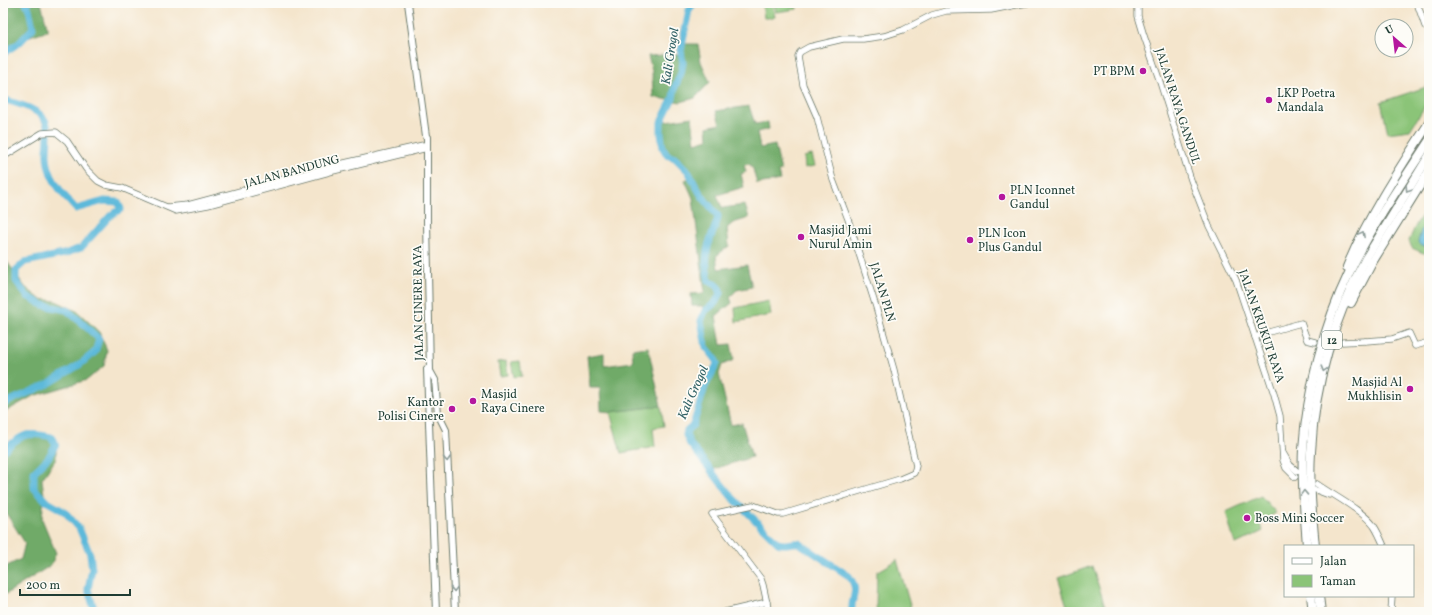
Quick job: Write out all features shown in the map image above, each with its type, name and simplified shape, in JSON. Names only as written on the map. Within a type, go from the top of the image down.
[{"type":"highway","points":[[1334,310],[1342,281],[1358,240],[1429,123]]},
{"type":"highway","name":"12","points":[[1307,545],[1303,449],[1312,383],[1334,310],[1349,273],[1359,254],[1429,140]]},
{"type":"highway","name":"12","points":[[1315,545],[1310,472],[1314,417],[1319,387],[1338,322],[1356,276],[1429,156]]},
{"type":"highway","points":[[1338,322],[1347,310],[1370,267],[1429,171]]},
{"type":"highway","points":[[1311,597],[1313,612]]},
{"type":"highway","points":[[1319,597],[1320,612]]},
{"type":"main road","name":"JALAN CINERE RAYA","points":[[408,3],[427,137],[430,371],[435,380],[438,414],[446,430],[455,612]]},
{"type":"main road","name":"JALAN CINERE RAYA","points":[[426,136],[424,138],[423,147],[426,324],[438,612]]},
{"type":"main road","name":"JALAN CINERE RAYA","points":[[432,421],[438,612]]},
{"type":"street","name":"JALAN PLN","points":[[768,605],[764,585],[761,579],[712,514],[753,505],[782,514],[896,481],[914,472],[916,466],[894,370],[870,285],[833,180],[817,117],[803,85],[798,56],[800,52],[809,47],[843,39],[863,39],[884,36],[903,30],[946,11],[991,10],[1027,3]]},
{"type":"street","name":"JALAN RAYA GANDUL","points":[[1138,3],[1138,16],[1144,36],[1191,180],[1204,214]]},
{"type":"street","points":[[1417,3],[1427,23]]},
{"type":"street","name":"JALAN BANDUNG","points":[[3,157],[42,133],[54,132],[67,141],[86,169],[98,181],[106,185],[122,188],[176,211],[208,205],[423,147]]},
{"type":"street","name":"JALAN KRUKUT RAYA","points":[[1204,214],[1236,280],[1280,416],[1282,451],[1296,474]]},
{"type":"street","points":[[1255,337],[1300,323],[1307,340],[1315,342]]},
{"type":"street","points":[[1343,342],[1392,339],[1409,334],[1415,346],[1429,342]]},
{"type":"street","points":[[1317,487],[1350,505],[1373,525],[1384,545]]},
{"type":"street","points":[[1391,612],[1392,597]]},
{"type":"street","points":[[725,612],[768,605]]},
{"type":"street","points":[[750,612],[768,605]]},
{"type":"green space","points":[[3,3],[41,3],[48,30],[30,36],[3,55]]},
{"type":"green space","points":[[762,3],[772,3],[775,17],[764,18]]},
{"type":"green space","points":[[774,3],[796,3],[797,9],[776,12]]},
{"type":"green space","points":[[684,44],[698,44],[701,62],[710,82],[695,98],[681,102],[653,97],[652,71],[648,56],[681,54]]},
{"type":"green space","points":[[1429,86],[1429,100],[1410,130],[1388,133],[1381,102]]},
{"type":"green space","points":[[749,106],[755,124],[768,122],[769,129],[757,132],[760,148],[775,145],[781,171],[778,172],[780,180],[757,184],[750,164],[744,165],[746,172],[741,174],[744,187],[717,195],[722,208],[745,205],[749,218],[733,223],[727,228],[729,246],[716,256],[718,269],[747,265],[752,287],[737,290],[730,297],[732,303],[716,316],[721,345],[731,344],[734,360],[722,365],[719,374],[731,425],[742,423],[752,457],[711,470],[686,433],[694,424],[716,363],[709,355],[701,317],[703,306],[692,306],[691,294],[705,293],[693,198],[685,180],[692,177],[685,166],[667,152],[661,122],[692,117],[695,143],[708,139],[707,127],[720,124],[716,111]]},
{"type":"green space","points":[[812,155],[815,166],[805,168],[804,157]]},
{"type":"green space","points":[[1429,208],[1429,253],[1423,253],[1412,248],[1409,241],[1415,227],[1425,211]]},
{"type":"green space","points":[[3,256],[25,287],[40,299],[56,301],[77,311],[99,332],[107,350],[104,366],[87,380],[33,396],[3,413]]},
{"type":"green space","points":[[769,301],[771,315],[736,322],[735,308]]},
{"type":"green space","points":[[648,347],[661,406],[610,412],[601,411],[600,388],[590,388],[587,356],[604,353],[604,366],[633,362],[632,349]]},
{"type":"green space","points":[[506,361],[508,375],[500,376],[498,362]]},
{"type":"green space","points":[[520,361],[522,376],[514,377],[511,362]]},
{"type":"green space","points":[[661,406],[664,426],[653,428],[655,447],[621,453],[610,412]]},
{"type":"green space","points":[[26,433],[46,435],[56,443],[56,459],[42,479],[44,495],[42,519],[56,553],[51,565],[3,596],[3,568],[21,559],[25,543],[3,510],[3,445]]},
{"type":"green space","name":"Boss Mini Soccer","points":[[1261,496],[1276,513],[1259,523],[1263,531],[1236,544],[1226,512]]},
{"type":"green space","points":[[897,560],[912,612],[877,612],[877,572]]},
{"type":"green space","points":[[1092,566],[1107,612],[1069,612],[1058,578]]},
{"type":"water","points":[[1429,218],[1429,246],[1422,246],[1418,242],[1421,231]]},
{"type":"waterway","points":[[3,54],[20,42],[33,28],[29,9],[26,3]]},
{"type":"waterway","name":"Kali Grogol","points":[[694,3],[689,10],[681,51],[683,63],[681,73],[675,87],[673,98],[661,122],[661,134],[663,148],[667,155],[675,158],[688,171],[700,193]]},
{"type":"waterway","points":[[3,99],[27,107],[39,113],[43,117],[48,129],[47,161],[49,169],[60,190],[76,209],[104,201],[118,202],[121,209],[111,215],[81,248],[64,254],[25,262],[16,270],[16,281],[27,296],[43,305],[67,310],[99,339],[95,352],[79,365],[48,384],[3,404]]},
{"type":"waterway","name":"Kali Grogol","points":[[702,196],[718,216],[708,245],[706,265],[709,281],[718,286],[721,293],[715,303],[705,311],[701,321],[706,347],[715,358],[717,364],[705,387],[693,425],[687,430],[686,435],[690,444],[731,496],[778,543],[799,543],[849,576],[855,591],[852,612]]},
{"type":"waterway","points":[[3,451],[20,438],[35,434],[51,437],[56,444],[48,458],[34,472],[34,488],[46,501],[65,512],[79,528],[90,554],[92,569],[88,589],[95,612]]},
{"type":"place","name":"PT BPM","points":[[1143,71]]},
{"type":"place","name":"LKP Poetra Mandala","points":[[1269,100]]},
{"type":"place","name":"PLN Iconnet Gandul","points":[[1002,197]]},
{"type":"place","name":"Masjid Jami Nurul Amin","points":[[801,237]]},
{"type":"place","name":"PLN Icon Plus Gandul","points":[[970,240]]},
{"type":"place","name":"Masjid Al Mukhlisin","points":[[1410,389]]},
{"type":"place","name":"Masjid Raya Cinere","points":[[473,401]]},
{"type":"place","name":"Kantor Polisi Cinere","points":[[452,409]]},
{"type":"place","name":"Boss Mini Soccer","points":[[1247,518]]}]
